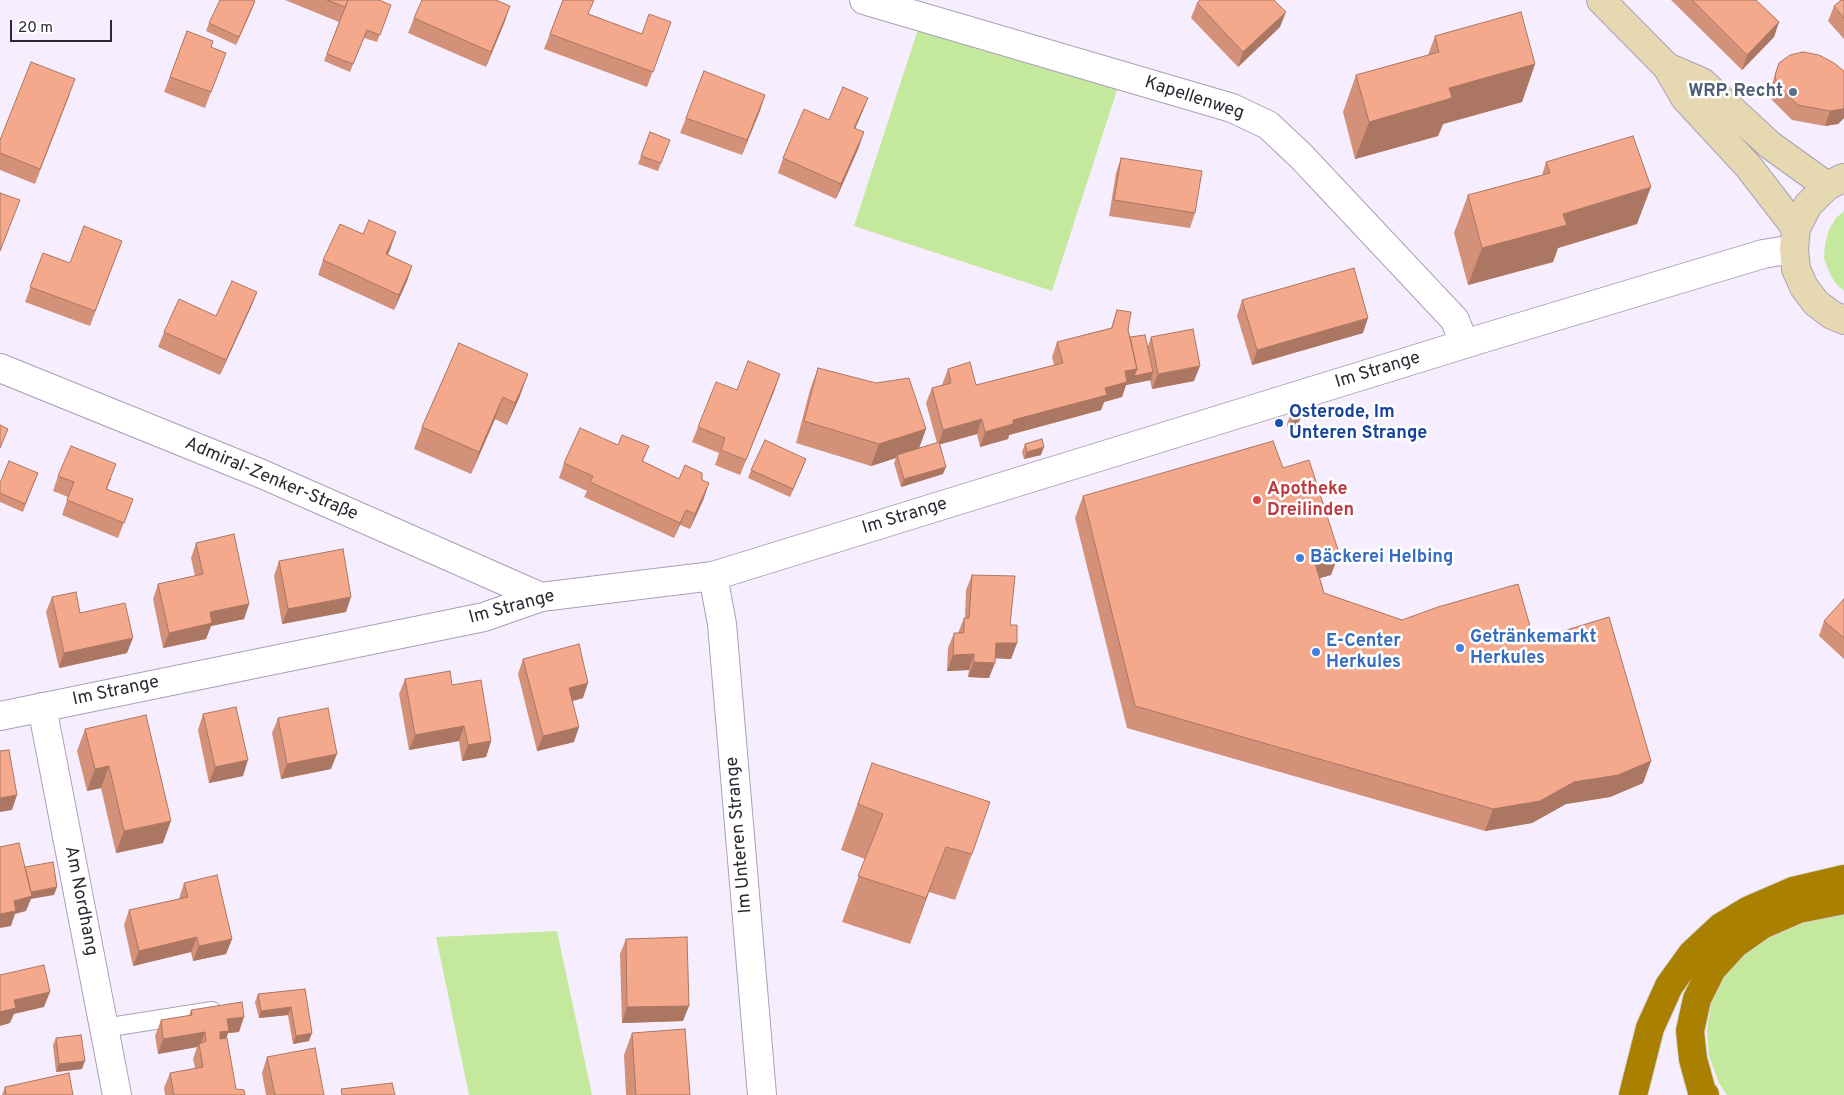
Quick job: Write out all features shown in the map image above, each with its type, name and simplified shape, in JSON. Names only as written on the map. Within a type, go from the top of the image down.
[{"type":"highway","points":[[1632,1095],[1650,1028],[1669,986],[1692,954],[1720,927],[1749,910],[1793,891],[1844,879]]},
{"type":"highway","points":[[1705,1095],[1702,1092],[1693,1059],[1690,1031],[1697,999],[1712,969],[1735,944],[1762,925],[1799,909],[1844,900]]},
{"type":"main road","points":[[1601,0],[1667,67],[1685,98],[1748,166],[1795,239]]},
{"type":"main road","points":[[1667,67],[1702,82],[1770,145],[1835,182],[1808,205],[1795,239],[1796,269],[1804,287],[1816,303],[1832,315],[1844,320]]},
{"type":"street","name":"Kapellenweg","points":[[864,0],[1232,108],[1268,125],[1301,156],[1456,320],[1464,344]]},
{"type":"street","name":"Im Strange","points":[[0,716],[484,617],[541,597],[713,576],[1464,344],[1763,254],[1795,239]]},
{"type":"street","name":"Admiral-Zenker-Straße","points":[[0,368],[262,474],[541,597]]},
{"type":"street","name":"Im Unteren Strange","points":[[713,576],[722,624],[762,1095]]},
{"type":"street","name":"Am Nordhang","points":[[42,707],[117,1095]]},
{"type":"lane","points":[[104,1028],[226,1009]]},
{"type":"green space","points":[[920,23],[1118,87],[1052,291],[854,226]]},
{"type":"green space","points":[[1844,211],[1844,291],[1836,284],[1824,258],[1829,230],[1836,218]]},
{"type":"green space","points":[[1844,913],[1844,1095],[1727,1095],[1719,1083],[1709,1056],[1707,1030],[1711,1004],[1724,978],[1744,955],[1770,937],[1809,921]]},
{"type":"green space","points":[[557,931],[592,1095],[469,1095],[436,937]]},
{"type":"building","points":[[220,0],[255,1],[239,37],[209,23]]},
{"type":"building","points":[[327,0],[348,0],[345,7]]},
{"type":"building","points":[[348,0],[379,0],[391,5],[380,35],[367,30],[353,64],[327,54]]},
{"type":"building","points":[[422,0],[496,0],[510,6],[491,52],[414,18]]},
{"type":"building","points":[[563,0],[594,0],[588,14],[642,34],[649,14],[671,22],[653,72],[550,34]]},
{"type":"building","points":[[1200,0],[1274,0],[1286,12],[1243,52],[1197,3]]},
{"type":"building","points":[[1692,0],[1756,0],[1779,22],[1747,55]]},
{"type":"building","points":[[1841,0],[1844,0],[1844,18],[1834,6]]},
{"type":"building","points":[[1521,12],[1535,64],[1449,88],[1452,98],[1369,122],[1356,75],[1439,52],[1435,36]]},
{"type":"building","points":[[187,31],[213,41],[211,47],[226,53],[211,92],[170,77]]},
{"type":"building","points":[[1803,52],[1819,55],[1844,71],[1843,109],[1830,111],[1798,105],[1777,85],[1775,75],[1779,63],[1790,55]]},
{"type":"building","points":[[31,62],[75,79],[40,169],[0,153],[0,140]]},
{"type":"building","points":[[704,71],[765,95],[747,140],[686,118]]},
{"type":"building","points":[[843,87],[868,98],[854,128],[864,132],[841,184],[783,158],[804,109],[829,120]]},
{"type":"building","points":[[650,132],[670,140],[661,163],[641,156]]},
{"type":"building","points":[[1633,136],[1651,187],[1563,214],[1567,225],[1482,248],[1468,195],[1550,173],[1546,162]]},
{"type":"building","points":[[1121,158],[1202,171],[1195,213],[1114,200]]},
{"type":"building","points":[[0,193],[20,200],[0,251]]},
{"type":"building","points":[[369,220],[396,232],[386,254],[412,266],[399,295],[323,260],[340,224],[363,234]]},
{"type":"building","points":[[84,226],[122,241],[95,311],[30,287],[43,253],[70,263]]},
{"type":"building","points":[[1354,268],[1368,318],[1257,350],[1242,300]]},
{"type":"building","points":[[232,281],[257,292],[226,360],[164,332],[179,299],[216,316]]},
{"type":"building","points":[[1117,310],[1131,312],[1128,330],[1137,369],[1125,371],[1127,382],[1105,388],[1107,395],[1013,420],[1013,424],[985,432],[982,419],[943,430],[932,388],[951,383],[948,369],[970,362],[976,385],[1063,363],[1057,342],[1112,328]]},
{"type":"building","points":[[1193,329],[1200,366],[1158,374],[1151,337]]},
{"type":"building","points":[[1145,335],[1153,372],[1134,376],[1137,369],[1130,337]]},
{"type":"building","points":[[459,343],[528,374],[515,403],[503,397],[479,452],[422,427]]},
{"type":"building","points":[[748,361],[780,374],[746,460],[721,450],[725,438],[698,427],[716,382],[737,390]]},
{"type":"building","points":[[818,368],[876,383],[909,378],[926,429],[879,444],[804,421]]},
{"type":"building","points":[[1299,414],[1300,419],[1291,421],[1290,416]]},
{"type":"building","points":[[0,425],[8,429],[0,448]]},
{"type":"building","points":[[580,428],[618,445],[622,435],[649,446],[642,461],[679,479],[685,465],[702,473],[702,480],[709,483],[695,514],[686,510],[680,523],[590,482],[593,476],[564,463]]},
{"type":"building","points":[[1042,439],[1044,447],[1027,452],[1025,444]]},
{"type":"building","points":[[765,440],[806,459],[793,489],[751,470]]},
{"type":"building","name":"E-Center Herkules","points":[[1273,441],[1283,468],[1309,460],[1339,553],[1314,560],[1324,593],[1402,620],[1438,607],[1518,584],[1534,640],[1609,617],[1651,761],[1618,775],[1574,782],[1540,801],[1493,809],[1135,706],[1083,496]]},
{"type":"building","points":[[939,442],[946,467],[904,479],[897,455]]},
{"type":"building","points":[[71,446],[116,464],[106,489],[133,499],[124,523],[67,500],[74,482],[58,476]]},
{"type":"building","points":[[9,461],[38,473],[25,504],[0,493],[0,483]]},
{"type":"building","points":[[234,534],[249,604],[210,612],[212,623],[169,633],[158,584],[203,574],[196,543]]},
{"type":"building","points":[[343,549],[351,597],[288,609],[279,561]]},
{"type":"building","points":[[972,575],[1015,576],[1010,625],[1017,625],[1017,643],[996,643],[995,663],[974,662],[974,654],[953,655],[954,633],[964,633],[964,618],[969,618]]},
{"type":"building","points":[[76,592],[80,613],[125,603],[133,638],[64,653],[52,597]]},
{"type":"building","points":[[1844,599],[1844,638],[1824,621]]},
{"type":"building","points":[[579,644],[588,683],[569,688],[579,727],[543,736],[523,659]]},
{"type":"building","points":[[450,671],[452,685],[481,680],[491,741],[468,745],[464,726],[415,735],[405,679]]},
{"type":"building","points":[[236,707],[248,760],[215,767],[203,714]]},
{"type":"building","points":[[328,708],[337,754],[287,764],[278,718]]},
{"type":"building","points":[[146,715],[171,821],[124,831],[109,766],[95,769],[85,729]]},
{"type":"building","points":[[9,750],[17,795],[0,798],[0,751]]},
{"type":"building","points":[[872,763],[990,802],[972,854],[946,847],[926,898],[858,876],[883,814],[858,804]]},
{"type":"building","points":[[19,843],[32,896],[14,901],[16,911],[0,914],[0,847]]},
{"type":"building","points":[[53,862],[57,887],[31,892],[25,867]]},
{"type":"building","points":[[217,875],[232,939],[199,946],[197,937],[139,951],[129,910],[188,897],[184,883]]},
{"type":"building","points":[[687,937],[689,1006],[627,1007],[626,939]]},
{"type":"building","points":[[44,965],[50,992],[14,1000],[16,1008],[0,1012],[0,975]]},
{"type":"building","points":[[305,989],[312,1033],[296,1036],[291,1007],[261,1011],[258,994]]},
{"type":"building","points":[[242,1002],[244,1017],[227,1019],[229,1031],[220,1032],[220,1039],[227,1038],[236,1089],[244,1090],[245,1095],[174,1095],[170,1073],[203,1067],[199,1044],[206,1041],[205,1032],[163,1039],[161,1020],[192,1015],[191,1010]]},
{"type":"building","points":[[685,1029],[690,1095],[636,1095],[632,1033]]},
{"type":"building","points":[[81,1035],[85,1061],[59,1064],[56,1038]]},
{"type":"building","points":[[315,1048],[324,1095],[275,1095],[267,1057]]},
{"type":"building","points":[[69,1073],[73,1095],[6,1095],[5,1087]]},
{"type":"building","points":[[392,1083],[395,1095],[342,1095],[341,1089]]},
{"type":"place","name":"WRP. Recht","points":[[1793,92]]},
{"type":"place","name":"Osterode, Im Unteren Strange","points":[[1279,423]]},
{"type":"place","name":"Apotheke Dreilinden","points":[[1257,500]]},
{"type":"place","name":"Bäckerei Helbing","points":[[1300,558]]},
{"type":"place","name":"Getränkemarkt Herkules","points":[[1460,648]]},
{"type":"place","name":"E-Center Herkules","points":[[1316,652]]}]
